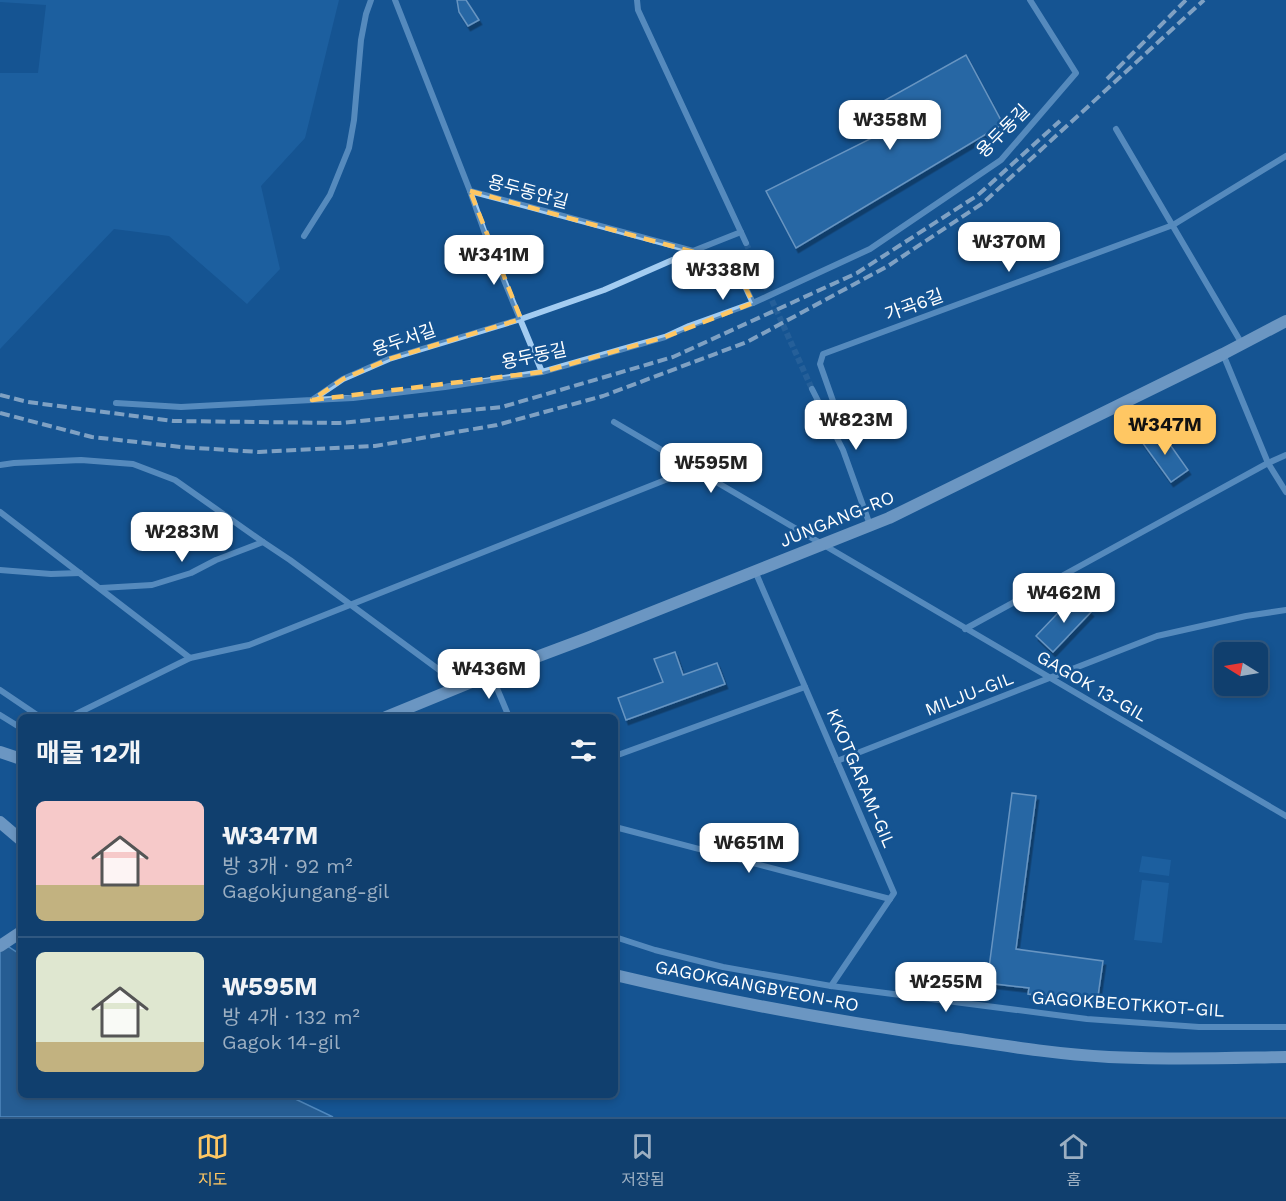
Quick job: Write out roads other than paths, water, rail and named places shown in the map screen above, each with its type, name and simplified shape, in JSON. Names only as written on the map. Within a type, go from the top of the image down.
[{"type":"main road","name":"JUNGANG-RO","points":[[394,714],[490,674],[889,518],[1286,321]]},
{"type":"main road","points":[[0,752],[18,758]]},
{"type":"main road","points":[[0,822],[18,837]]},
{"type":"main road","points":[[0,946],[18,934]]},
{"type":"main road","name":"GAGOKGANGBYEON-RO","points":[[618,976],[690,993],[875,1027],[1026,1048],[1108,1057],[1286,1057]]},
{"type":"street","points":[[304,236],[330,195],[349,148],[354,120],[361,40],[371,0]]},
{"type":"street","name":"용두동안길","points":[[395,0],[470,192],[693,251]]},
{"type":"street","points":[[637,0],[638,10],[746,243]]},
{"type":"street","name":"용두동길","points":[[312,400],[353,398],[445,387],[542,372],[665,337],[753,303],[870,249],[1001,160],[1076,73],[1030,0]]},
{"type":"street","points":[[1116,129],[1242,344]]},
{"type":"street","name":"가곡6길","points":[[836,436],[838,415],[820,364],[823,354],[1173,225],[1286,156]]},
{"type":"street","points":[[470,192],[542,372]]},
{"type":"street","points":[[693,251],[741,232]]},
{"type":"street","points":[[693,251],[734,263],[753,303]]},
{"type":"street","name":"용두서길","points":[[312,400],[343,379],[388,359],[521,319],[604,290],[693,251]]},
{"type":"street","points":[[1223,354],[1268,462],[1286,492]]},
{"type":"street","points":[[812,388],[843,450],[870,525]]},
{"type":"street","points":[[116,403],[181,407],[312,400]]},
{"type":"street","name":"GAGOK 13-GIL","points":[[614,422],[1286,816]]},
{"type":"street","points":[[965,628],[1268,462],[1286,455]]},
{"type":"street","points":[[0,465],[81,460],[133,464],[175,480],[290,560],[461,686]]},
{"type":"street","points":[[76,714],[190,658],[249,645],[693,469]]},
{"type":"street","points":[[0,512],[190,658]]},
{"type":"street","points":[[101,588],[152,585],[191,573],[216,560],[263,542]]},
{"type":"street","points":[[0,570],[51,574],[81,573]]},
{"type":"street","name":"KKOTGARAM-GIL","points":[[755,571],[894,893],[890,898]]},
{"type":"street","name":"MILJU-GIL","points":[[837,761],[1157,636],[1246,616],[1286,610]]},
{"type":"street","points":[[490,674],[508,714]]},
{"type":"street","points":[[618,755],[805,687]]},
{"type":"street","points":[[0,690],[36,714]]},
{"type":"street","points":[[0,715],[18,726]]},
{"type":"street","points":[[618,828],[890,898],[831,986]]},
{"type":"street","name":"GAGOKBEOTKKOT-GIL","points":[[618,938],[723,967],[831,986],[1087,1019],[1198,1027],[1286,1027]]},
{"type":"tunnel","points":[[746,243],[812,389]]},
{"type":"railway","points":[[1107,79],[1186,0]]},
{"type":"railway","points":[[0,413],[92,437],[181,447],[259,452],[375,446],[497,425],[603,396],[747,342],[888,266],[983,203],[1204,0]]},
{"type":"railway","points":[[0,395],[28,402],[173,421],[340,423],[502,407],[673,357],[857,273],[978,195],[1060,121]]}]
